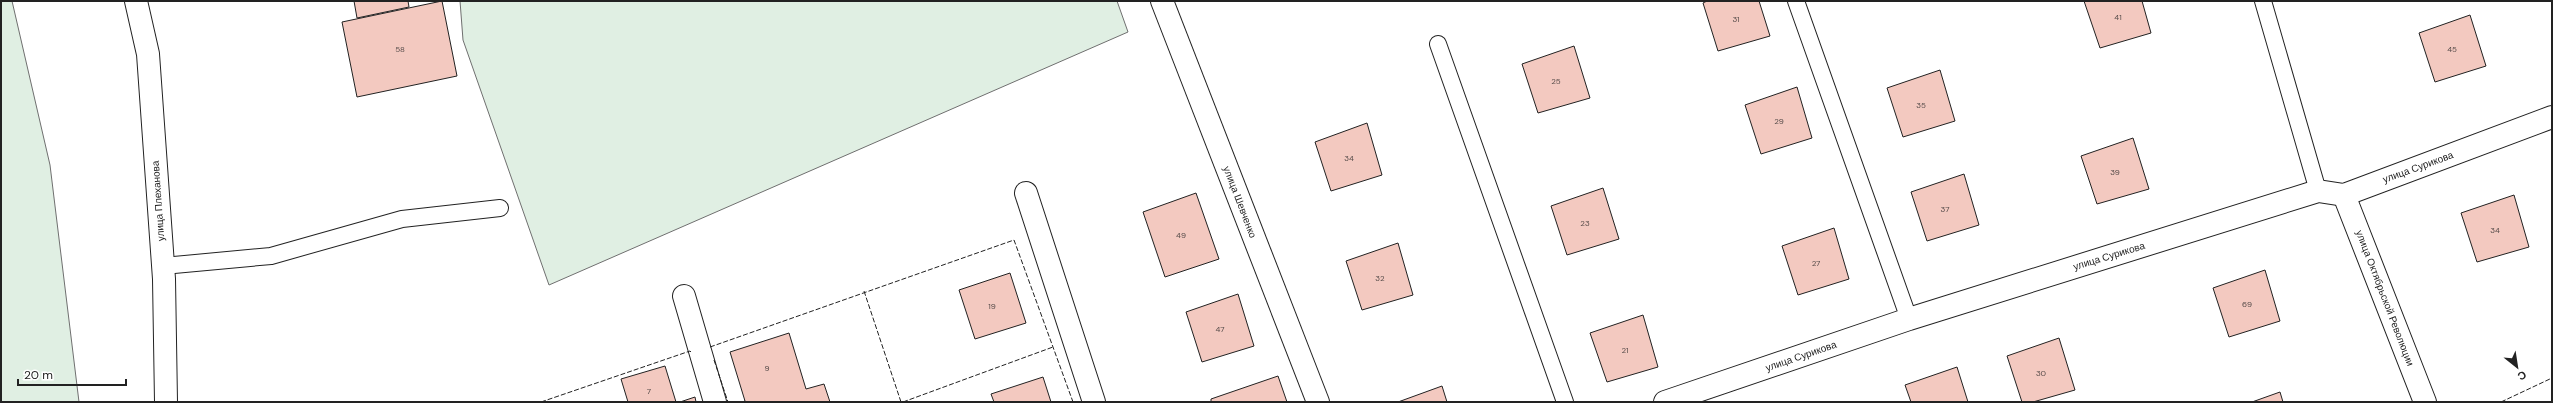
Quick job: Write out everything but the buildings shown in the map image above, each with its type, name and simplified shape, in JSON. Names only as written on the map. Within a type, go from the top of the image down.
[{"type":"street","name":"улица Плеханова","points":[[136,1],[148,54],[163,266],[166,402]]},
{"type":"street","name":"улица Шевченко","points":[[1162,1],[1318,402]]},
{"type":"street","name":"улица Сурикова","points":[[1665,402],[1910,319],[2318,191],[2344,195],[2552,117]]},
{"type":"street","points":[[1026,192],[1094,402]]},
{"type":"street","name":"улица Октябрьской Революции","points":[[2344,195],[2425,402]]},
{"type":"street","points":[[684,296],[715,402]]},
{"type":"lane","points":[[1796,1],[1910,319]]},
{"type":"lane","points":[[2263,1],[2318,191]]},
{"type":"lane","points":[[1438,44],[1564,402]]},
{"type":"lane","points":[[163,266],[271,256],[402,219],[500,208]]},
{"type":"green space","points":[[1,1],[12,1],[50,165],[79,402],[1,402]]},
{"type":"green space","points":[[460,1],[1117,1],[1128,32],[549,285],[463,40]]},
{"type":"fence","points":[[710,347],[1014,240],[1073,402]]},
{"type":"fence","points":[[864,291],[901,402]]},
{"type":"fence","points":[[903,402],[1053,347]]},
{"type":"fence","points":[[541,402],[690,351],[691,352]]},
{"type":"fence","points":[[714,360],[728,402]]},
{"type":"fence","points":[[2501,402],[2552,378]]}]
